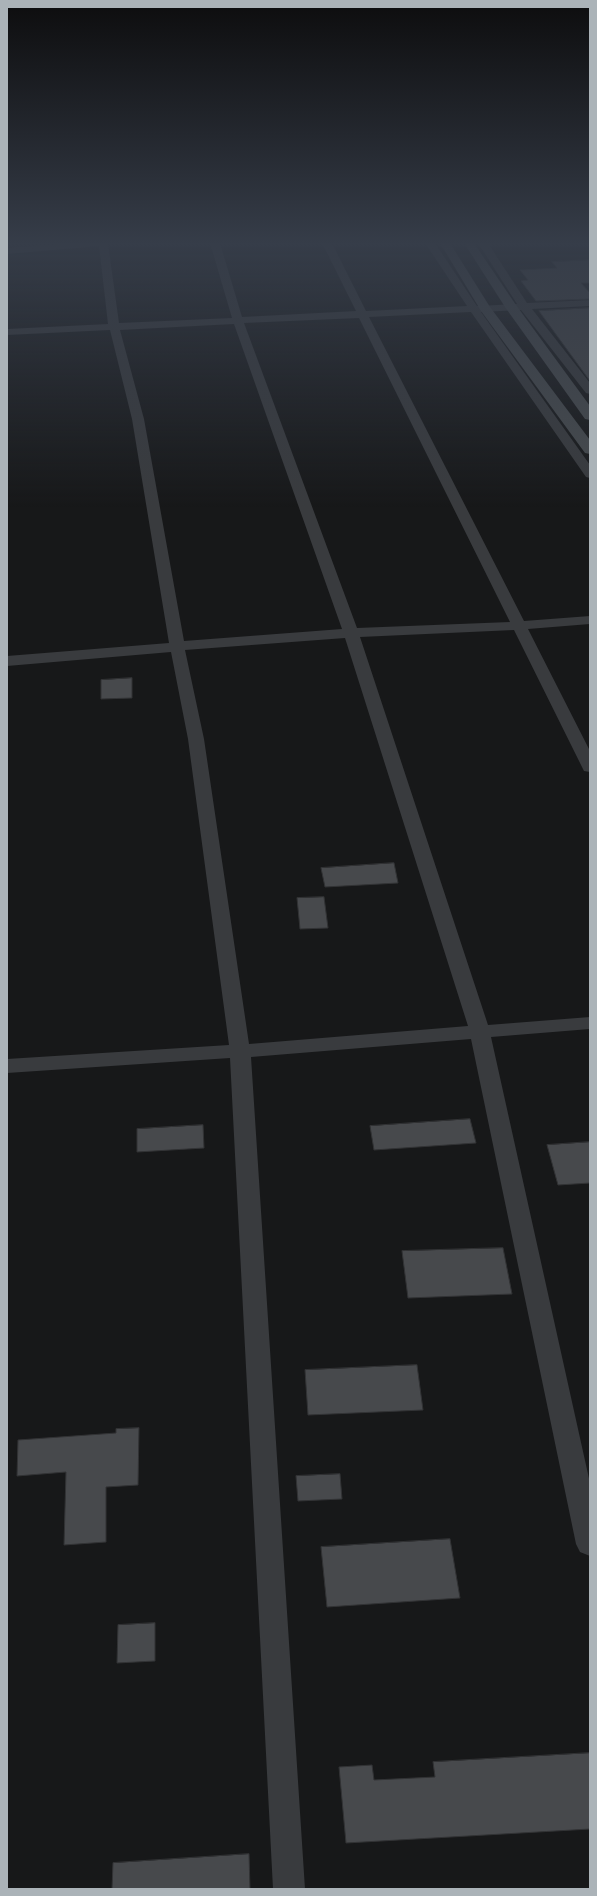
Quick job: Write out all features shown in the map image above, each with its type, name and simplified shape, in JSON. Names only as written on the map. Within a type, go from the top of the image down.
[{"type":"street","points":[[115,331],[138,419],[177,646],[196,739],[240,1051],[289,1889]]},
{"type":"street","points":[[242,331],[351,633],[480,1032],[590,1544]]},
{"type":"street","points":[[371,331],[521,627],[590,767]]},
{"type":"street","points":[[495,331],[590,474]]},
{"type":"street","points":[[497,331],[590,450]]},
{"type":"street","points":[[529,331],[590,416]]},
{"type":"street","points":[[544,331],[590,391]]},
{"type":"street","points":[[7,661],[110,654],[177,646],[351,633],[521,627],[590,620]]},
{"type":"street","points":[[7,1066],[240,1051],[590,1023]]},
{"type":"building","points":[[554,331],[590,331],[590,381]]},
{"type":"building","points":[[132,678],[132,698],[101,699],[101,680]]},
{"type":"building","points":[[394,863],[398,883],[325,887],[321,868]]},
{"type":"building","points":[[324,897],[328,928],[300,929],[297,898]]},
{"type":"building","points":[[470,1119],[476,1143],[374,1150],[370,1126]]},
{"type":"building","points":[[203,1125],[204,1148],[137,1152],[137,1129]]},
{"type":"building","points":[[590,1142],[590,1183],[558,1185],[547,1145]]},
{"type":"building","points":[[503,1248],[512,1294],[408,1298],[402,1251]]},
{"type":"building","points":[[417,1365],[423,1410],[308,1415],[305,1370]]},
{"type":"building","points":[[139,1428],[138,1485],[106,1487],[106,1542],[64,1545],[66,1472],[17,1476],[18,1440],[116,1433],[116,1429]]},
{"type":"building","points":[[340,1474],[342,1499],[298,1501],[296,1476]]},
{"type":"building","points":[[450,1539],[460,1598],[327,1607],[321,1547]]},
{"type":"building","points":[[155,1623],[155,1661],[117,1663],[118,1625]]},
{"type":"building","points":[[590,1753],[590,1829],[346,1843],[339,1767],[372,1765],[374,1780],[435,1777],[433,1762]]},
{"type":"building","points":[[249,1854],[250,1889],[112,1889],[113,1863]]}]
